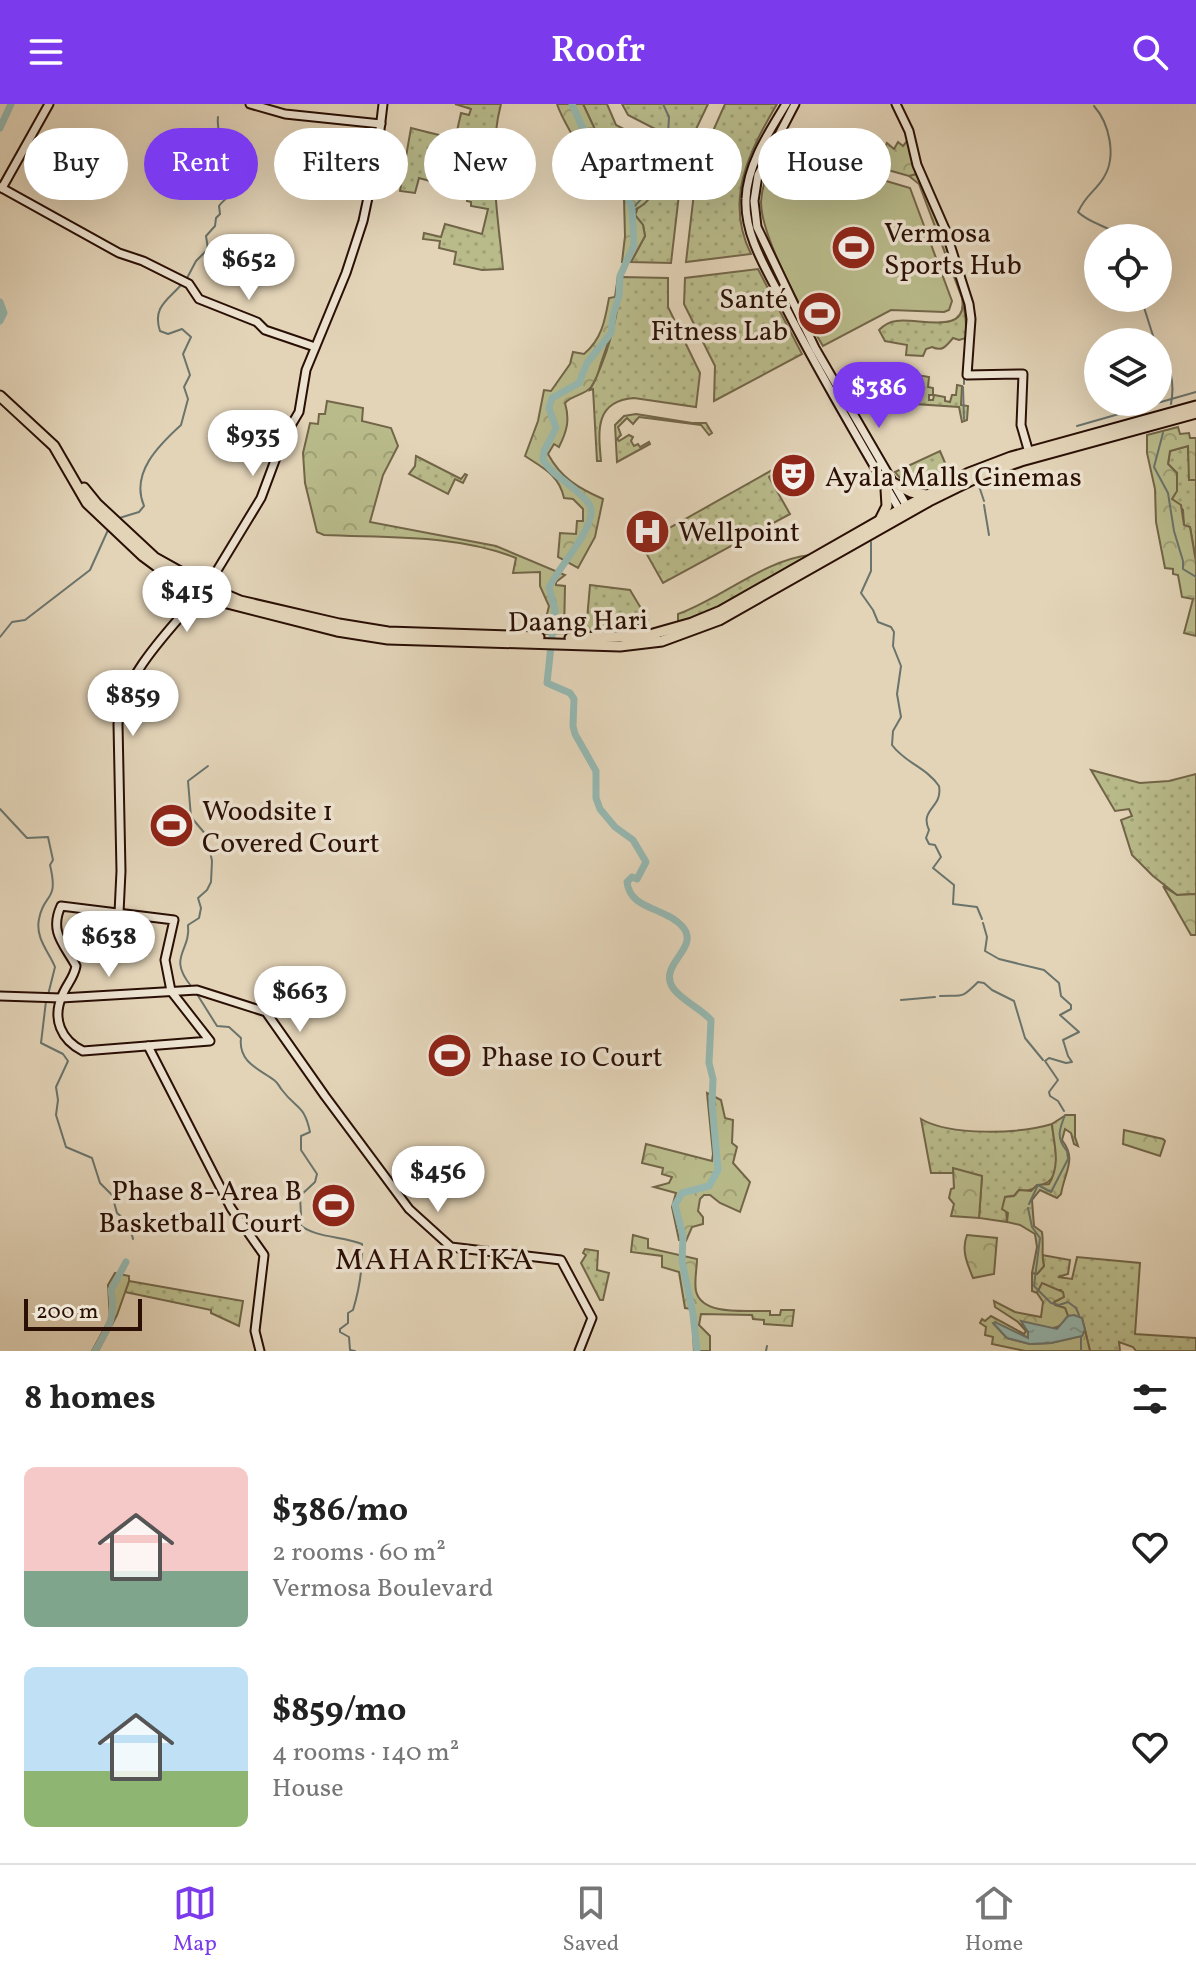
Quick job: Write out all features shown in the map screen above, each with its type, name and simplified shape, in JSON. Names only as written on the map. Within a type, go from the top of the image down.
[{"type":"main road","points":[[49,104],[1,188],[124,256],[143,261],[185,282],[199,299],[257,322],[265,330],[315,347]]},
{"type":"main road","points":[[250,104],[285,114],[381,124]]},
{"type":"main road","points":[[119,913],[118,724],[121,704],[142,666],[205,590],[224,562],[268,481],[283,439],[299,412],[303,382],[357,242],[377,155],[383,104]]},
{"type":"main road","points":[[786,104],[751,172],[746,201],[749,229],[809,353],[905,511]]},
{"type":"main road","points":[[795,104],[756,181],[754,208],[757,227],[815,348],[889,486],[887,506],[879,521]]},
{"type":"main road","points":[[896,104],[945,229],[969,304],[971,319],[967,375],[1023,374],[1021,425],[1030,455]]},
{"type":"main road","name":"Daang Hari","points":[[1,394],[63,449],[87,493],[118,528],[155,558],[205,590],[242,608],[358,636],[431,642],[646,636],[692,623],[721,611],[879,521],[1030,455],[1196,413]]},
{"type":"main road","name":"Daang Hari","points":[[560,640],[641,644],[694,631],[730,615],[905,511],[926,495],[969,473],[1196,406]]},
{"type":"main road","points":[[889,486],[926,495]]},
{"type":"main road","points":[[61,906],[119,913],[174,920],[165,960],[171,991],[210,1041],[83,1051],[63,1037],[60,1030],[61,998],[76,966],[57,935],[55,924],[61,906]]},
{"type":"main road","points":[[0,996],[61,998],[194,990],[266,1012],[409,1209],[451,1247],[561,1260],[592,1318],[579,1351]]},
{"type":"main road","points":[[148,1046],[231,1208],[264,1255],[255,1331],[260,1351]]},
{"type":"green space","points":[[455,104],[501,104],[497,128],[458,128],[461,113],[469,115],[471,109]]},
{"type":"green space","points":[[557,104],[583,104],[594,128],[568,128]]},
{"type":"green space","points":[[583,104],[607,104],[616,125],[622,128],[594,128]]},
{"type":"green space","points":[[622,104],[708,104],[697,128],[653,128],[628,115]]},
{"type":"green space","points":[[725,104],[777,104],[764,128],[758,128],[758,138],[742,183],[742,128],[714,128]]},
{"type":"green space","points":[[411,128],[424,131],[424,179],[419,178],[415,193],[408,192]]},
{"type":"green space","points":[[908,140],[916,174],[909,176],[891,171],[891,146],[894,149],[898,142],[903,146]]},
{"type":"green space","points":[[916,174],[933,211],[950,254],[962,298],[919,184],[909,176]]},
{"type":"green space","name":"Vermosa Sports Hub","points":[[891,182],[910,188],[952,301],[949,310],[891,310],[823,346],[785,276],[768,235],[761,202],[891,200]]},
{"type":"green space","points":[[496,200],[503,269],[482,270],[454,264],[456,252],[439,248],[440,241],[423,239],[424,233],[441,237],[445,224],[482,234],[488,209],[471,206],[471,202],[467,201]]},
{"type":"green space","points":[[624,200],[648,200],[636,209],[635,215],[643,225],[645,236],[631,262],[622,262]]},
{"type":"green space","points":[[645,200],[678,200],[671,263],[631,262],[645,236],[643,225],[635,215]]},
{"type":"green space","points":[[693,200],[740,200],[743,234],[751,254],[686,262]]},
{"type":"green space","points":[[758,269],[802,354],[714,401],[715,366],[684,304],[685,278]]},
{"type":"green space","points":[[618,276],[622,277],[617,310],[597,375],[588,390],[565,403],[567,420],[564,436],[559,447],[554,444],[548,454],[571,481],[603,499],[595,537],[578,568],[558,557],[560,533],[576,534],[577,521],[583,521],[583,509],[573,499],[564,498],[554,478],[525,456],[538,421],[544,390],[551,391],[570,364],[573,352],[584,354],[595,342],[609,298],[615,297]]},
{"type":"green space","points":[[622,277],[668,278],[668,307],[700,373],[696,407],[634,398],[621,400],[606,411],[602,419],[599,438],[601,461],[597,461],[593,389],[590,390],[612,335]]},
{"type":"green space","points":[[962,298],[966,338],[953,338],[942,348],[926,349],[923,356],[906,355],[907,345],[885,341],[879,330],[896,321],[939,323],[957,317],[962,310]]},
{"type":"green space","points":[[900,372],[929,377],[928,387],[933,388],[933,395],[929,395],[929,400],[933,400],[934,395],[945,397],[945,401],[950,402],[952,395],[956,395],[957,385],[962,386],[961,405],[968,406],[967,420],[962,422],[959,407],[900,403],[903,379]]},
{"type":"green space","points":[[327,401],[363,408],[362,421],[391,428],[398,446],[383,475],[370,522],[496,546],[565,575],[556,582],[556,585],[565,586],[564,633],[542,634],[549,606],[540,586],[540,572],[513,573],[516,558],[446,541],[324,535],[317,532],[305,483],[303,453],[310,423],[318,424],[319,414],[325,414]]},
{"type":"green space","points":[[636,414],[706,423],[712,433],[709,435],[701,425],[639,417],[633,424],[627,418],[618,427],[621,435],[617,439],[619,441],[629,435],[633,437],[631,441],[634,446],[650,444],[617,462],[615,425],[624,416]]},
{"type":"green space","points":[[1178,427],[1180,434],[1189,433],[1190,438],[1196,438],[1196,480],[1189,480],[1188,446],[1170,451],[1168,464],[1177,473],[1177,491],[1172,499],[1181,505],[1184,525],[1190,527],[1196,562],[1196,636],[1184,633],[1193,599],[1182,597],[1178,575],[1173,574],[1173,569],[1165,568],[1147,453],[1147,435]]},
{"type":"green space","points":[[1188,446],[1190,480],[1196,480],[1196,562],[1190,527],[1184,526],[1183,510],[1172,499],[1177,473],[1168,464],[1170,451]]},
{"type":"green space","points":[[940,451],[951,477],[936,484],[914,486],[895,472]]},
{"type":"green space","points":[[416,456],[461,479],[467,475],[463,483],[455,479],[448,494],[409,474],[415,466]]},
{"type":"green space","points":[[774,469],[776,472],[769,477],[790,514],[663,583],[641,544]]},
{"type":"green space","points":[[810,555],[703,615],[678,622],[678,614],[760,572],[793,558]]},
{"type":"green space","points":[[590,585],[630,590],[648,620],[638,625],[616,626],[607,632],[586,631]]},
{"type":"green space","points":[[1091,770],[1140,783],[1169,781],[1196,774],[1196,894],[1177,895],[1132,855],[1121,820],[1132,816],[1129,809],[1115,811]]},
{"type":"green space","points":[[1163,886],[1177,895],[1196,894],[1196,935],[1191,935]]},
{"type":"green space","points":[[707,1093],[721,1100],[725,1118],[733,1120],[732,1143],[737,1147],[733,1163],[750,1182],[740,1212],[710,1195],[704,1195],[698,1211],[703,1217],[703,1224],[692,1227],[686,1241],[679,1240],[672,1207],[676,1193],[654,1187],[669,1183],[672,1177],[662,1174],[663,1168],[642,1163],[646,1144],[712,1161]]},
{"type":"green space","points":[[1066,1115],[1075,1115],[1078,1146],[1065,1129],[1062,1140],[1069,1153],[1069,1166],[1061,1194],[1057,1198],[1040,1190],[1032,1200],[1034,1226],[1043,1236],[1044,1266],[1037,1274],[1032,1273],[1037,1247],[1035,1234],[1007,1222],[1008,1213],[1002,1209],[1005,1197],[1014,1196],[1019,1190],[1031,1191],[1037,1185],[1049,1184],[1056,1162],[1052,1124]]},
{"type":"green space","points":[[921,1119],[934,1125],[985,1132],[1022,1130],[1052,1124],[1056,1158],[1054,1174],[1044,1184],[1005,1197],[1007,1222],[979,1218],[982,1176],[954,1169],[953,1173],[931,1173]]},
{"type":"green space","points":[[1124,1130],[1163,1139],[1160,1156],[1123,1144]]},
{"type":"green space","points":[[953,1168],[982,1176],[979,1218],[951,1216],[954,1204],[949,1198],[954,1188]]},
{"type":"green space","points":[[633,1235],[648,1239],[648,1248],[697,1259],[696,1291],[707,1305],[727,1310],[770,1311],[770,1315],[780,1315],[781,1310],[794,1310],[792,1326],[764,1324],[764,1320],[753,1319],[752,1315],[701,1314],[699,1325],[710,1336],[710,1351],[694,1351],[692,1309],[685,1308],[679,1272],[662,1267],[662,1256],[631,1252]]},
{"type":"green space","points":[[967,1235],[997,1238],[994,1274],[973,1278],[965,1251]]},
{"type":"green space","points":[[585,1249],[598,1251],[597,1270],[609,1273],[603,1300],[600,1300],[581,1263],[586,1255],[583,1253]]},
{"type":"green space","points":[[1042,1255],[1070,1260],[1068,1274],[1058,1277],[1072,1279],[1077,1257],[1140,1263],[1135,1334],[1196,1338],[1196,1351],[1136,1351],[1119,1342],[1120,1351],[1090,1351],[1082,1318],[1068,1316],[1065,1308],[1054,1305],[1060,1299],[1061,1290],[1032,1291],[1032,1273],[1037,1274],[1044,1266]]},
{"type":"green space","points":[[115,1273],[129,1276],[129,1281],[117,1315],[98,1351],[92,1351],[110,1318],[108,1285]]},
{"type":"green space","points":[[129,1281],[243,1301],[239,1326],[211,1313],[211,1310],[125,1292]]},
{"type":"green space","points":[[1042,1283],[1063,1292],[1064,1297],[1054,1302],[1065,1308],[1068,1316],[1064,1322],[1054,1328],[1043,1328],[1023,1322],[1029,1338],[993,1323],[1007,1338],[1030,1344],[1082,1336],[1085,1330],[1090,1351],[1025,1351],[992,1344],[993,1337],[985,1335],[986,1327],[980,1323],[991,1316],[1024,1334],[1026,1331],[1018,1322],[995,1307],[994,1301],[1015,1312],[1041,1317],[1043,1302],[1037,1293]]},
{"type":"water","points":[[1068,1316],[1082,1318],[1085,1330],[1082,1336],[1051,1343],[1030,1344],[1007,1338],[993,1323],[1028,1338],[1021,1321],[1057,1329]]},
{"type":"waterway","points":[[0,128],[11,104]]},
{"type":"waterway","points":[[572,104],[584,131],[596,146],[600,169],[625,187],[632,209],[634,245],[620,276],[611,333],[587,363],[579,383],[552,398],[549,408],[556,428],[544,451],[543,460],[579,492],[589,504],[591,512],[584,534],[549,588],[555,609],[547,683],[570,693],[574,699],[573,726],[596,771],[596,798],[600,809],[615,827],[633,840],[646,862],[637,879],[632,877],[627,882],[630,891],[641,903],[675,920],[687,934],[684,949],[670,971],[673,988],[711,1020],[709,1063],[713,1079],[718,1170],[709,1186],[682,1193],[675,1205],[683,1236],[682,1261],[697,1351]]},
{"type":"waterway","points":[[632,209],[644,196],[667,153],[669,117],[663,104]]},
{"type":"waterway","points":[[1094,106],[1107,130],[1110,159],[1104,177],[1078,212],[1097,224]]},
{"type":"waterway","points":[[186,280],[196,261],[208,249],[206,236],[215,226],[220,214],[219,206],[230,193],[233,182],[218,117]]},
{"type":"waterway","points":[[116,519],[139,512],[144,506],[141,494],[144,471],[164,441],[181,425],[188,399],[184,387],[190,375],[183,354],[191,337],[182,329],[168,334],[160,331],[158,323],[163,305],[181,285]]},
{"type":"waterway","points":[[0,302],[4,313],[0,321]]},
{"type":"waterway","points":[[1145,312],[1151,328]]},
{"type":"waterway","points":[[964,373],[964,384]]},
{"type":"waterway","points":[[963,387],[964,419]]},
{"type":"waterway","points":[[1077,426],[1196,392]]},
{"type":"waterway","points":[[1163,433],[1154,467],[1168,493],[1183,569],[1196,577]]},
{"type":"waterway","points":[[978,483],[984,501]]},
{"type":"waterway","points":[[984,505],[989,535]]},
{"type":"waterway","points":[[0,637],[12,622],[25,620],[90,570],[108,530]]},
{"type":"waterway","points":[[871,542],[871,571],[861,593],[878,622],[891,627],[894,632],[893,646],[901,666],[897,694],[901,717],[893,731],[892,745],[939,786],[938,799],[927,817],[929,830],[926,838],[929,844],[935,845],[941,857],[933,868],[954,885],[953,904],[977,907],[982,919]]},
{"type":"waterway","points":[[191,986],[180,961],[188,925],[199,918],[201,908],[198,898],[211,882],[212,861],[207,836],[191,817],[188,781],[208,766]]},
{"type":"waterway","points":[[0,809],[27,838],[48,837],[53,860],[50,865],[53,886],[41,910],[38,926],[55,967],[48,995]]},
{"type":"waterway","points":[[983,923],[987,937],[985,951],[999,959],[1044,970],[1059,983],[1061,996],[1071,1005],[1071,1009],[1060,1015],[1079,1032],[1063,1040],[1072,1062],[1049,1058],[1045,1061],[1058,1080],[1049,1092],[1050,1096],[1058,1101],[1064,1111]]},
{"type":"waterway","points":[[940,996],[962,995],[978,982],[1014,1001],[1025,1038],[1043,1060]]},
{"type":"waterway","points":[[195,991],[217,1026],[229,1027],[241,1038],[246,1059],[276,1081],[305,1116],[310,1132],[301,1136],[301,1150],[317,1174],[315,1182],[300,1196],[299,1224],[312,1232],[362,1244],[359,1285],[353,1310],[348,1313],[348,1323],[340,1329],[349,1337],[350,1350],[355,1351]]},
{"type":"waterway","points":[[901,1000],[935,997]]},
{"type":"waterway","points":[[46,1001],[41,1043],[63,1054],[68,1061],[56,1087],[56,1115],[66,1147],[92,1158],[100,1183],[112,1195],[117,1213],[129,1223],[133,1239]]},
{"type":"waterway","points":[[1029,1204],[1038,1185],[1051,1192],[1068,1159],[1060,1134],[1065,1115]]},
{"type":"waterway","points":[[1028,1208],[1032,1227],[1040,1238],[1034,1286],[1051,1303],[1059,1305],[1068,1302],[1079,1315]]},
{"type":"waterway","points":[[95,1351],[110,1322],[113,1308],[111,1290],[126,1262]]},
{"type":"waterway","points":[[1081,1337],[1081,1351]]},
{"type":"waterway","points":[[766,1351],[767,1346]]},
{"type":"place","name":"Vermosa Sports Hub","points":[[853,248]]},
{"type":"place","name":"Santé Fitness Lab","points":[[819,314]]},
{"type":"place","name":"Ayala Malls Cinemas","points":[[794,476]]},
{"type":"place","name":"Wellpoint","points":[[647,531]]},
{"type":"place","name":"Woodsite 1 Covered Court","points":[[171,826]]},
{"type":"place","name":"Phase 10 Court","points":[[450,1056]]},
{"type":"place","name":"Phase 8- Area B Basketball Court","points":[[333,1206]]},
{"type":"district","name":"MAHARLIKA","points":[[435,1259]]}]
